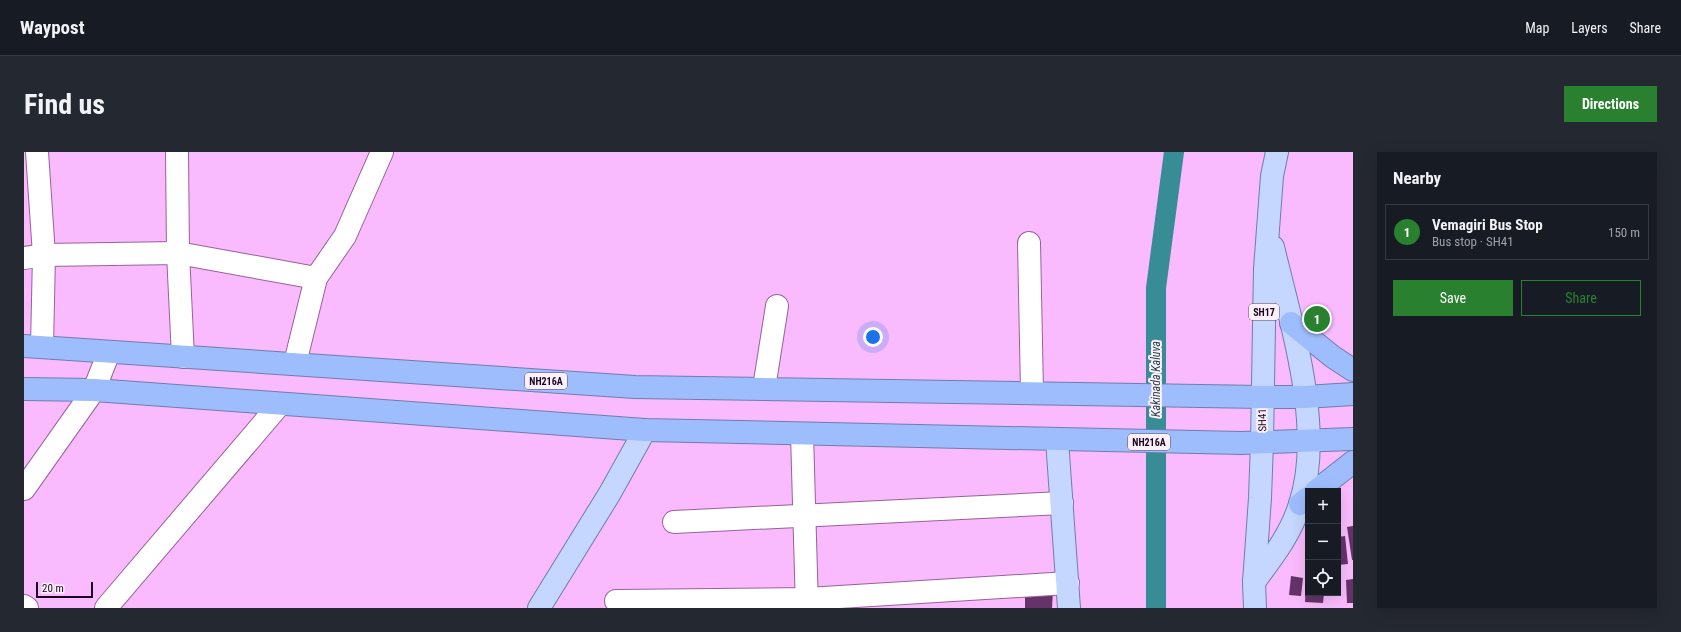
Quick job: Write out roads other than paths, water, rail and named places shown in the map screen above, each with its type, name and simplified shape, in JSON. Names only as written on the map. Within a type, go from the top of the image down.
[{"type":"highway","points":[[1291,323],[1333,357],[1353,370]]},
{"type":"highway","name":"NH216A","points":[[33,346],[635,387],[1032,392],[1262,397],[1305,397],[1353,394]]},
{"type":"highway","name":"NH216A","points":[[24,389],[94,390],[645,430],[1252,443],[1353,439]]},
{"type":"highway","points":[[1320,488],[1353,462]]},
{"type":"main road","name":"SH17","points":[[1262,397],[1265,269],[1272,176],[1277,152]]},
{"type":"main road","name":"SH17","points":[[1269,228],[1300,359],[1309,440],[1305,482],[1306,488]]},
{"type":"main road","name":"SH41","points":[[1255,608],[1254,582],[1260,498],[1252,443],[1262,397]]},
{"type":"main road","points":[[539,608],[610,493],[645,430]]},
{"type":"main road","points":[[1057,440],[1069,608]]},
{"type":"main road","name":"SH17","points":[[1254,582],[1276,554],[1305,503]]},
{"type":"street","points":[[33,346],[37,152]]},
{"type":"street","points":[[177,152],[178,253],[183,357]]},
{"type":"street","points":[[295,363],[316,278],[345,236],[382,152]]},
{"type":"street","points":[[1029,243],[1032,392]]},
{"type":"street","points":[[34,256],[178,253],[316,278]]},
{"type":"street","points":[[764,388],[777,306]]},
{"type":"street","points":[[24,489],[94,390],[109,352]]},
{"type":"street","points":[[106,608],[280,404]]},
{"type":"street","points":[[802,434],[807,604]]},
{"type":"street","points":[[674,522],[1062,503]]},
{"type":"street","points":[[616,601],[807,604],[1068,583]]},
{"type":"waterway","name":"Kakinada Kaluva","points":[[1156,608],[1156,288],[1174,152]]},
{"type":"place","name":"Vemagiri Bus Stop","points":[[1317,319]]}]
